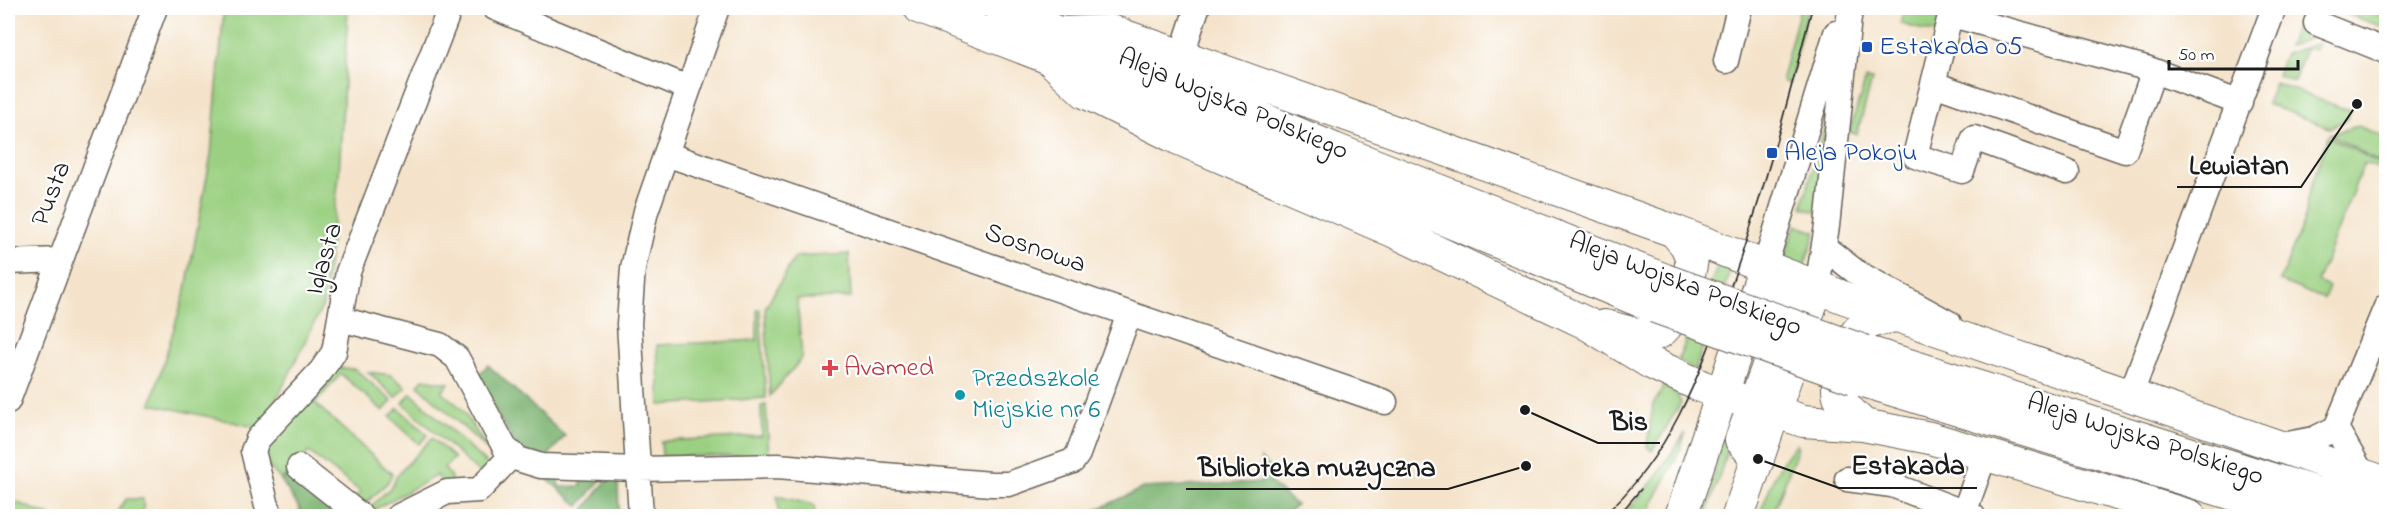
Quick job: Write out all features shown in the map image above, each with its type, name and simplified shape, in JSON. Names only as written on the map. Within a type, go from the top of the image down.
[{"type":"main road","name":"Aleja Wojska Polskiego","points":[[920,8],[1055,45],[1660,294],[1859,365],[2305,516]]},
{"type":"main road","name":"Aleja Wojska Polskiego","points":[[1000,8],[1055,45],[1111,31],[1674,231],[1817,288],[2131,394],[2275,447],[2375,479]]},
{"type":"main road","points":[[1055,45],[1085,92],[1177,138],[1393,231],[1586,323],[1652,363],[1720,394],[1777,414],[1863,425],[1930,438],[2190,516]]},
{"type":"main road","points":[[1586,323],[1644,334],[1659,333],[1665,329],[1679,300],[1692,260],[1686,245],[1674,231]]},
{"type":"main road","points":[[1681,516],[1720,394],[1774,270]]},
{"type":"main road","points":[[1774,270],[1784,312],[1767,369],[1777,414]]},
{"type":"main road","points":[[1738,516],[1777,414],[1817,288]]},
{"type":"main road","points":[[1863,425],[1839,398],[1838,378],[1855,335],[1863,326],[1881,318],[1897,316]]},
{"type":"main road","name":"Aleja Wojska Polskiego","points":[[1859,365],[2386,515]]},
{"type":"street","name":"Pusta","points":[[8,401],[155,8]]},
{"type":"street","name":"Iglasta","points":[[268,510],[253,451],[258,439],[321,371],[334,352],[348,272],[450,8]]},
{"type":"street","points":[[495,8],[688,88]]},
{"type":"street","points":[[641,516],[629,324],[633,268],[646,211],[717,8]]},
{"type":"street","points":[[1181,57],[1197,8]]},
{"type":"street","points":[[1726,61],[1739,8]]},
{"type":"street","points":[[1774,270],[1844,8]]},
{"type":"street","points":[[1817,288],[1824,246],[1850,8]]},
{"type":"street","points":[[2131,394],[2274,8]]},
{"type":"street","points":[[2067,172],[1974,138],[1962,171],[1915,156],[1952,11],[2146,68],[2240,103]]},
{"type":"street","points":[[2316,23],[2386,51]]},
{"type":"street","points":[[1934,84],[2125,151],[2152,76]]},
{"type":"street","name":"Sosnowa","points":[[666,154],[1385,402]]},
{"type":"street","points":[[1824,246],[1856,272],[1985,344]]},
{"type":"street","points":[[8,262],[59,260]]},
{"type":"street","points":[[2275,447],[2297,444],[2336,428],[2386,307]]},
{"type":"street","points":[[339,319],[440,345],[448,350],[457,358],[505,448],[518,459],[541,466],[639,469],[778,466],[1009,483],[1073,460],[1078,454],[1129,314]]},
{"type":"street","points":[[2336,428],[2375,479]]},
{"type":"street","points":[[399,516],[447,492],[479,490],[513,454]]},
{"type":"street","points":[[1847,479],[1892,485],[1968,515],[1985,454]]},
{"type":"street","points":[[299,467],[361,516]]},
{"type":"street","points":[[1663,516],[1694,472]]},
{"type":"green space","points":[[224,8],[348,8],[339,176],[323,305],[280,393],[259,428],[151,404],[186,289],[211,155]]},
{"type":"green space","points":[[1800,8],[1808,8],[1789,84],[1782,78]]},
{"type":"green space","points":[[1905,8],[1942,17],[1939,34],[1901,24]]},
{"type":"green space","points":[[2303,8],[2313,8],[2308,11],[2301,29],[2318,36],[2288,46]]},
{"type":"green space","points":[[2329,8],[2357,8],[2386,17],[2386,28]]},
{"type":"green space","points":[[2318,43],[2315,50],[2306,48],[2294,81],[2277,75],[2285,54]]},
{"type":"green space","points":[[1866,79],[1872,80],[1857,134],[1849,132]]},
{"type":"green space","points":[[2275,83],[2350,111],[2348,119],[2329,128],[2267,104]]},
{"type":"green space","points":[[1829,113],[1818,213],[1802,207]]},
{"type":"green space","points":[[2358,126],[2386,138],[2386,170],[2382,164],[2330,134]]},
{"type":"green space","points":[[2328,136],[2380,164],[2378,168],[2364,163],[2317,282],[2329,287],[2324,299],[2280,281],[2306,215],[2307,199]]},
{"type":"green space","points":[[1795,225],[1816,232],[1804,266],[1784,259]]},
{"type":"green space","points":[[849,254],[851,298],[797,299],[802,358],[770,396],[765,308],[795,257]]},
{"type":"green space","points":[[1719,263],[1733,264],[1695,370],[1678,360]]},
{"type":"green space","points":[[760,309],[766,398],[660,405],[657,345],[757,340],[757,310]]},
{"type":"green space","points":[[488,365],[565,436],[548,456],[519,450],[476,377]]},
{"type":"green space","points":[[338,368],[355,369],[392,401],[383,411],[341,374],[315,403],[392,474],[388,482],[362,507],[353,499],[361,492],[309,452],[281,480],[261,458],[266,449]]},
{"type":"green space","points":[[368,372],[391,375],[406,387],[396,398]]},
{"type":"green space","points":[[423,379],[449,383],[442,392],[461,408],[490,452],[418,385]]},
{"type":"green space","points":[[1665,385],[1678,396],[1681,403],[1652,451],[1647,446],[1653,405]]},
{"type":"green space","points":[[411,393],[490,467],[482,476],[403,403]]},
{"type":"green space","points":[[766,405],[769,456],[662,456],[661,441],[762,436],[761,406]]},
{"type":"green space","points":[[398,408],[428,435],[419,444],[390,417]]},
{"type":"green space","points":[[1728,411],[1740,413],[1706,516],[1700,516],[1714,474]]},
{"type":"green space","points":[[1685,433],[1678,454],[1647,516],[1623,516],[1654,480]]},
{"type":"green space","points":[[432,438],[454,458],[444,468],[450,475],[453,487],[443,486],[437,475],[375,509],[378,516],[368,516],[364,513],[393,485],[397,475]]},
{"type":"green space","points":[[1796,444],[1798,448],[1772,516],[1759,516],[1779,469]]},
{"type":"green space","points":[[1261,459],[1277,474],[1270,482],[1296,505],[1285,516],[1083,516],[1143,488],[1262,482]]},
{"type":"green space","points":[[292,470],[353,516],[293,516],[301,511],[281,480]]},
{"type":"green space","points":[[605,475],[579,506],[547,479],[558,478],[559,487],[581,486],[581,477]]},
{"type":"green space","points":[[618,477],[619,516],[591,516],[584,510],[606,481]]},
{"type":"green space","points":[[777,496],[814,505],[815,515],[779,516]]},
{"type":"green space","points":[[8,499],[51,516],[8,516]]},
{"type":"green space","points":[[126,499],[143,499],[144,516],[115,516]]},
{"type":"tram line","points":[[1603,516],[1647,468],[1664,442],[1693,387],[1716,327],[1762,189],[1812,8]]},
{"type":"tram line","points":[[1618,516],[1641,489]]},
{"type":"place","name":"Estakada 05","points":[[1867,47]]},
{"type":"place","name":"Lewiatan","points":[[2357,104]]},
{"type":"place","name":"Aleja Pokoju","points":[[1772,153]]},
{"type":"place","name":"Avamed","points":[[830,368]]},
{"type":"place","name":"Przedszkole Miejskie nr 6","points":[[960,395]]},
{"type":"place","name":"Bis","points":[[1525,410]]},
{"type":"place","name":"Estakada","points":[[1758,459]]},
{"type":"place","name":"Biblioteka muzyczna","points":[[1526,466]]}]
